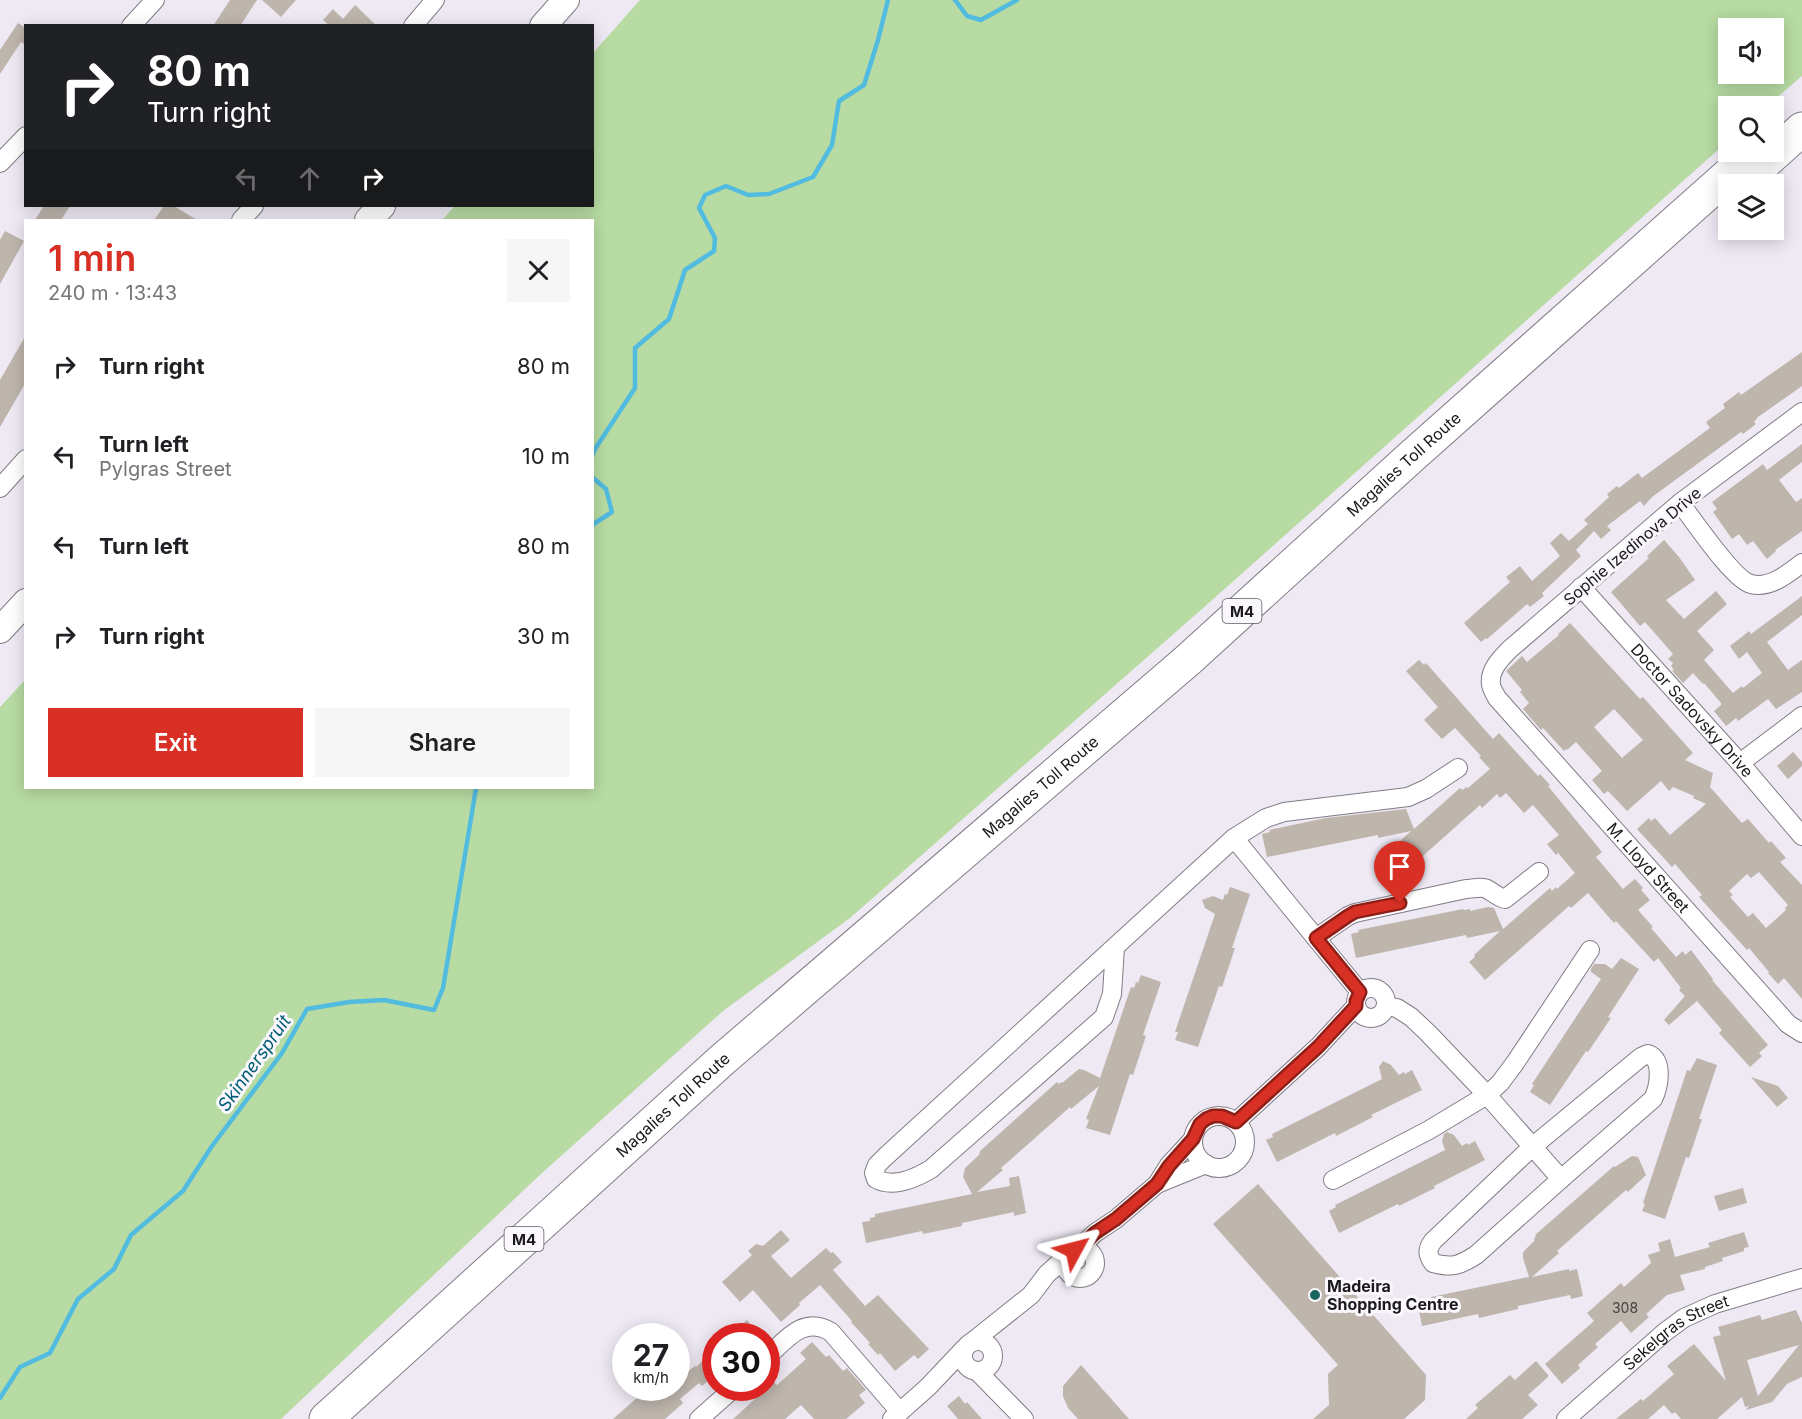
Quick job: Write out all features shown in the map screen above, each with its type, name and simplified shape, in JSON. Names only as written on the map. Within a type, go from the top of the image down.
[{"type":"highway","points":[[1784,124],[1802,108]]},
{"type":"highway","points":[[1751,174],[1802,129]]},
{"type":"highway","name":"Magalies Toll Route","points":[[326,1419],[722,1060],[1179,668],[1411,457],[1743,162]]},
{"type":"highway","name":"Magalies Toll Route","points":[[354,1419],[745,1070],[1196,676],[1718,204]]},
{"type":"main road","points":[[545,24],[566,0]]},
{"type":"main road","points":[[369,219],[381,207]]},
{"type":"main road","points":[[0,630],[24,604]]},
{"type":"street","points":[[133,24],[155,0]]},
{"type":"street","points":[[415,24],[435,0]]},
{"type":"street","points":[[0,163],[24,138]]},
{"type":"street","points":[[242,219],[253,207]]},
{"type":"street","name":"Sophie Izedinova Drive","points":[[1497,698],[1491,685],[1492,671],[1499,660],[1680,503],[1802,412]]},
{"type":"street","points":[[0,488],[24,461]]},
{"type":"street","points":[[1680,503],[1735,573],[1750,584],[1762,584],[1776,580],[1802,563]]},
{"type":"street","name":"Doctor Sadovsky Drive","points":[[1581,587],[1740,763],[1802,836]]},
{"type":"street","name":"M. Lloyd Street","points":[[1497,698],[1788,1024],[1802,1033]]},
{"type":"street","points":[[1740,763],[1802,716]]},
{"type":"street","points":[[1115,947],[1112,994],[1104,1017],[931,1169],[905,1181],[881,1182],[876,1179],[874,1173],[885,1157],[1234,838],[1266,818],[1284,812],[1408,797],[1426,789],[1458,768]]},
{"type":"street","points":[[1234,838],[1316,938],[1358,999],[1360,1014],[1370,1018]]},
{"type":"street","points":[[1316,938],[1355,912],[1466,889],[1482,888],[1499,898],[1506,899],[1539,872]]},
{"type":"street","points":[[1333,1180],[1429,1130],[1487,1095],[1500,1083],[1515,1063],[1590,950]]},
{"type":"street","points":[[1236,1122],[1318,1047],[1369,988],[1378,990],[1384,996],[1386,1006],[1378,1016],[1370,1018],[1318,1047]]},
{"type":"street","points":[[1386,1006],[1397,1008],[1411,1017],[1487,1095],[1561,1179]]},
{"type":"street","points":[[1648,1054],[1657,1061],[1658,1085],[1653,1099],[1476,1255],[1465,1262],[1448,1266],[1433,1263],[1429,1257],[1428,1248],[1433,1241],[1532,1147],[1641,1057],[1648,1054]]},
{"type":"street","points":[[780,1346],[803,1328],[812,1325],[831,1332],[896,1415],[928,1387],[968,1345],[1031,1295],[1047,1274],[1157,1184],[1169,1166],[1193,1139],[1200,1124],[1213,1116],[1222,1116],[1236,1122],[1242,1128],[1245,1145],[1238,1160],[1222,1168],[1200,1160],[1193,1139]]},
{"type":"street","points":[[1157,1184],[1206,1164]]},
{"type":"street","points":[[1031,1295],[1053,1284],[1075,1277],[1089,1276],[1093,1272],[1102,1246],[1116,1219]]},
{"type":"street","points":[[1073,1252],[1089,1250],[1096,1263]]},
{"type":"street","points":[[1073,1252],[1065,1266],[1067,1271],[1075,1277]]},
{"type":"street","name":"Sekelgras Street","points":[[1566,1419],[1684,1318],[1715,1304],[1802,1278]]},
{"type":"street","points":[[928,1387],[958,1372],[986,1368],[993,1358],[1000,1338],[1015,1309]]},
{"type":"street","points":[[968,1345],[981,1341],[990,1346],[1000,1392]]},
{"type":"street","points":[[968,1345],[963,1359],[968,1367],[975,1370],[1000,1392],[1024,1419]]},
{"type":"street","points":[[699,1419],[719,1401]]},
{"type":"green space","points":[[640,0],[1802,0],[1802,76],[1779,96],[1718,96],[1718,150],[1202,609],[850,918],[723,1011],[542,1173],[281,1419],[0,1419],[0,707],[24,681],[24,789],[594,789],[594,219],[443,219],[454,207],[594,207],[594,52]]},
{"type":"building","points":[[230,0],[257,0],[241,24],[214,24]]},
{"type":"building","points":[[262,0],[296,0],[281,17]]},
{"type":"building","points":[[355,5],[375,24],[328,24],[323,20],[333,9],[343,19]]},
{"type":"building","points":[[18,23],[24,27],[24,44],[21,42],[0,74],[0,50]]},
{"type":"building","points":[[43,207],[69,207],[62,219],[36,219]]},
{"type":"building","points":[[163,207],[176,207],[195,219],[155,219]]},
{"type":"building","points":[[5,231],[24,241],[0,284],[0,240]]},
{"type":"building","points":[[24,338],[24,385],[0,427],[0,380]]},
{"type":"building","points":[[1802,352],[1802,386],[1758,417],[1754,422],[1756,424],[1743,434],[1741,432],[1652,497],[1644,506],[1640,501],[1607,526],[1611,530],[1601,539],[1594,531],[1576,550],[1581,556],[1542,593],[1544,596],[1530,607],[1527,604],[1481,642],[1464,623],[1510,582],[1506,577],[1520,566],[1532,581],[1560,556],[1550,543],[1561,533],[1569,541],[1588,524],[1584,520],[1609,497],[1607,494],[1638,473],[1642,478],[1710,428],[1706,422],[1725,408],[1723,404],[1739,392],[1741,395]]},
{"type":"building","points":[[1802,444],[1802,462],[1779,480],[1796,502],[1802,498],[1802,531],[1775,550],[1767,559],[1753,541],[1747,545],[1739,534],[1732,539],[1713,512],[1717,509],[1712,502],[1763,464],[1767,470]]},
{"type":"building","points":[[1664,540],[1695,580],[1666,600],[1684,619],[1716,591],[1727,604],[1697,631],[1714,650],[1704,660],[1733,693],[1762,673],[1747,652],[1739,659],[1730,646],[1749,631],[1751,634],[1802,596],[1802,615],[1767,642],[1788,670],[1802,660],[1802,692],[1776,709],[1768,699],[1738,721],[1736,718],[1726,726],[1714,711],[1721,703],[1704,683],[1693,673],[1683,683],[1672,671],[1674,670],[1671,666],[1673,663],[1668,659],[1673,654],[1645,622],[1640,626],[1611,592],[1649,558],[1647,556]]},
{"type":"building","points":[[1570,623],[1640,699],[1643,697],[1693,753],[1685,760],[1713,773],[1710,787],[1742,823],[1748,819],[1786,858],[1780,862],[1802,885],[1802,999],[1784,978],[1778,984],[1749,948],[1747,950],[1699,897],[1702,895],[1675,864],[1672,867],[1637,829],[1649,818],[1651,821],[1655,818],[1670,835],[1706,804],[1673,787],[1669,791],[1661,781],[1627,811],[1608,791],[1604,794],[1592,780],[1602,771],[1576,742],[1564,751],[1523,709],[1529,703],[1520,692],[1522,690],[1506,671],[1522,656],[1527,662]],"holes":[[[1614,709],[1643,740],[1622,758],[1594,727]],[[1759,872],[1788,905],[1786,910],[1766,928],[1753,913],[1748,917],[1730,897],[1733,895],[1729,891],[1747,874],[1751,878]]]},
{"type":"building","points":[[1419,660],[1424,665],[1426,663],[1493,739],[1499,733],[1538,776],[1540,774],[1550,785],[1548,786],[1602,852],[1596,857],[1623,889],[1635,879],[1643,888],[1641,890],[1650,900],[1638,910],[1653,927],[1651,928],[1676,957],[1683,951],[1685,955],[1691,950],[1712,980],[1768,1045],[1759,1053],[1762,1056],[1750,1067],[1719,1033],[1722,1030],[1697,1001],[1669,1025],[1664,1020],[1685,996],[1679,990],[1681,988],[1658,958],[1654,962],[1616,921],[1614,923],[1588,893],[1571,908],[1569,906],[1485,980],[1469,962],[1500,931],[1467,938],[1466,935],[1356,958],[1351,934],[1359,932],[1358,930],[1463,909],[1470,909],[1470,911],[1494,908],[1503,929],[1550,888],[1552,891],[1556,887],[1557,889],[1575,873],[1547,844],[1559,835],[1533,805],[1524,813],[1506,793],[1500,798],[1497,794],[1482,808],[1480,805],[1396,880],[1380,861],[1411,831],[1378,838],[1378,835],[1267,857],[1262,834],[1270,832],[1269,830],[1326,818],[1406,809],[1414,829],[1460,788],[1463,790],[1468,788],[1490,769],[1455,728],[1442,739],[1424,720],[1438,707],[1406,671]]},
{"type":"building","points":[[1793,752],[1802,762],[1802,766],[1788,779],[1777,766]]},
{"type":"building","points":[[1230,887],[1250,894],[1222,987],[1219,986],[1198,1047],[1175,1040],[1178,1032],[1175,1032],[1215,914],[1205,908],[1202,900],[1213,896],[1223,900]]},
{"type":"building","points":[[1621,958],[1639,969],[1608,1017],[1611,1018],[1550,1105],[1530,1092],[1534,1085],[1532,1084],[1601,979],[1591,972],[1594,964],[1605,964],[1612,969]]},
{"type":"building","points":[[1141,975],[1161,982],[1143,1035],[1146,1036],[1133,1075],[1130,1074],[1110,1135],[1086,1128],[1089,1120],[1086,1119],[1099,1086],[1071,1109],[1070,1107],[977,1192],[1010,1186],[1009,1178],[1019,1176],[1026,1213],[1014,1216],[1014,1212],[962,1223],[962,1226],[923,1234],[922,1231],[866,1243],[862,1222],[870,1221],[875,1214],[972,1194],[963,1177],[965,1168],[978,1156],[979,1152],[1057,1082],[1062,1083],[1079,1069],[1100,1078],[1131,987],[1134,988]]},
{"type":"building","points":[[1697,1058],[1717,1065],[1689,1158],[1686,1157],[1665,1219],[1642,1211],[1645,1204],[1643,1203],[1687,1070],[1690,1071]]},
{"type":"building","points":[[1383,1061],[1391,1065],[1399,1075],[1412,1070],[1422,1090],[1371,1115],[1373,1117],[1336,1136],[1335,1133],[1277,1162],[1266,1140],[1273,1137],[1272,1134],[1382,1079],[1379,1067]]},
{"type":"building","points":[[1751,1077],[1778,1086],[1788,1098],[1777,1107]]},
{"type":"building","points":[[1447,1132],[1454,1135],[1462,1146],[1475,1141],[1485,1160],[1399,1206],[1398,1204],[1339,1233],[1329,1211],[1336,1207],[1335,1205],[1445,1150],[1442,1141]]},
{"type":"building","points":[[1632,1156],[1638,1157],[1646,1175],[1557,1251],[1559,1253],[1532,1277],[1577,1269],[1583,1296],[1571,1299],[1570,1295],[1518,1306],[1518,1309],[1479,1318],[1478,1314],[1422,1326],[1418,1305],[1426,1304],[1431,1297],[1529,1277],[1523,1252],[1535,1240],[1535,1235],[1614,1166]]},
{"type":"building","name":"Madeira Shopping Centre","points":[[1258,1184],[1426,1375],[1425,1400],[1404,1419],[1313,1419],[1329,1405],[1328,1374],[1338,1365],[1213,1224]]},
{"type":"building","points":[[1743,1188],[1747,1203],[1719,1211],[1714,1196]]},
{"type":"building","points":[[781,1230],[790,1240],[771,1256],[791,1278],[826,1248],[842,1262],[833,1270],[865,1306],[878,1295],[929,1349],[918,1359],[914,1355],[895,1371],[880,1353],[878,1355],[868,1344],[870,1343],[820,1285],[781,1322],[753,1290],[740,1302],[722,1282],[752,1255],[748,1251],[756,1244],[763,1246]]},
{"type":"building","points":[[1744,1232],[1749,1247],[1744,1248],[1744,1251],[1722,1258],[1723,1261],[1705,1267],[1705,1269],[1680,1275],[1685,1290],[1667,1295],[1646,1314],[1649,1317],[1631,1333],[1621,1321],[1595,1344],[1598,1347],[1562,1384],[1545,1364],[1594,1321],[1587,1313],[1621,1283],[1624,1287],[1651,1263],[1648,1255],[1660,1251],[1658,1243],[1670,1239],[1675,1257],[1710,1247],[1708,1243]]},
{"type":"building","points":[[1796,1310],[1802,1323],[1802,1377],[1787,1384],[1772,1402],[1746,1410],[1749,1406],[1745,1407],[1742,1397],[1717,1419],[1681,1419],[1675,1412],[1672,1414],[1664,1405],[1648,1419],[1616,1419],[1641,1399],[1643,1401],[1674,1374],[1667,1366],[1694,1344],[1726,1381],[1713,1337],[1721,1335],[1718,1327],[1760,1315],[1762,1320]],"holes":[[[1799,1345],[1758,1396],[1747,1360]]]},
{"type":"building","points":[[812,1342],[826,1357],[829,1355],[843,1371],[847,1368],[866,1390],[859,1395],[865,1403],[846,1419],[814,1419],[801,1405],[785,1419],[733,1419],[753,1401],[780,1401],[780,1382],[806,1359],[800,1353]]},
{"type":"building","points":[[1536,1361],[1549,1376],[1528,1395],[1538,1405],[1522,1419],[1466,1419],[1478,1408],[1475,1405],[1510,1375],[1515,1380]]},
{"type":"building","points":[[702,1362],[702,1386],[699,1383],[690,1391],[690,1370]]},
{"type":"building","points":[[1081,1365],[1129,1419],[1078,1419],[1068,1408],[1063,1396],[1063,1386]]},
{"type":"building","points":[[959,1396],[982,1419],[958,1419],[947,1406]]},
{"type":"building","points":[[633,1401],[682,1401],[683,1403],[665,1419],[613,1419]]},
{"type":"waterway","name":"Skinnerspruit","points":[[594,451],[635,388],[635,348],[669,319],[685,270],[714,251],[715,238],[699,208],[705,195],[726,186],[748,195],[769,194],[813,177],[832,145],[839,101],[864,85],[888,0]]},
{"type":"waterway","name":"Skinnerspruit","points":[[955,0],[967,16],[981,20],[1017,0]]},
{"type":"waterway","name":"Skinnerspruit","points":[[594,479],[606,489],[612,512],[594,524]]},
{"type":"waterway","name":"Skinnerspruit","points":[[0,1398],[20,1367],[50,1353],[78,1299],[114,1269],[131,1235],[183,1191],[212,1146],[282,1053],[307,1009],[349,1002],[384,1000],[434,1010],[443,988],[476,789]]},
{"type":"place","name":"Madeira Shopping Centre","points":[[1315,1295]]},
{"type":"route","points":[[1074,1250],[1116,1219],[1157,1184],[1206,1119],[1222,1116],[1236,1122],[1318,1047],[1356,1006],[1360,992],[1316,938],[1355,912],[1400,903]]}]
